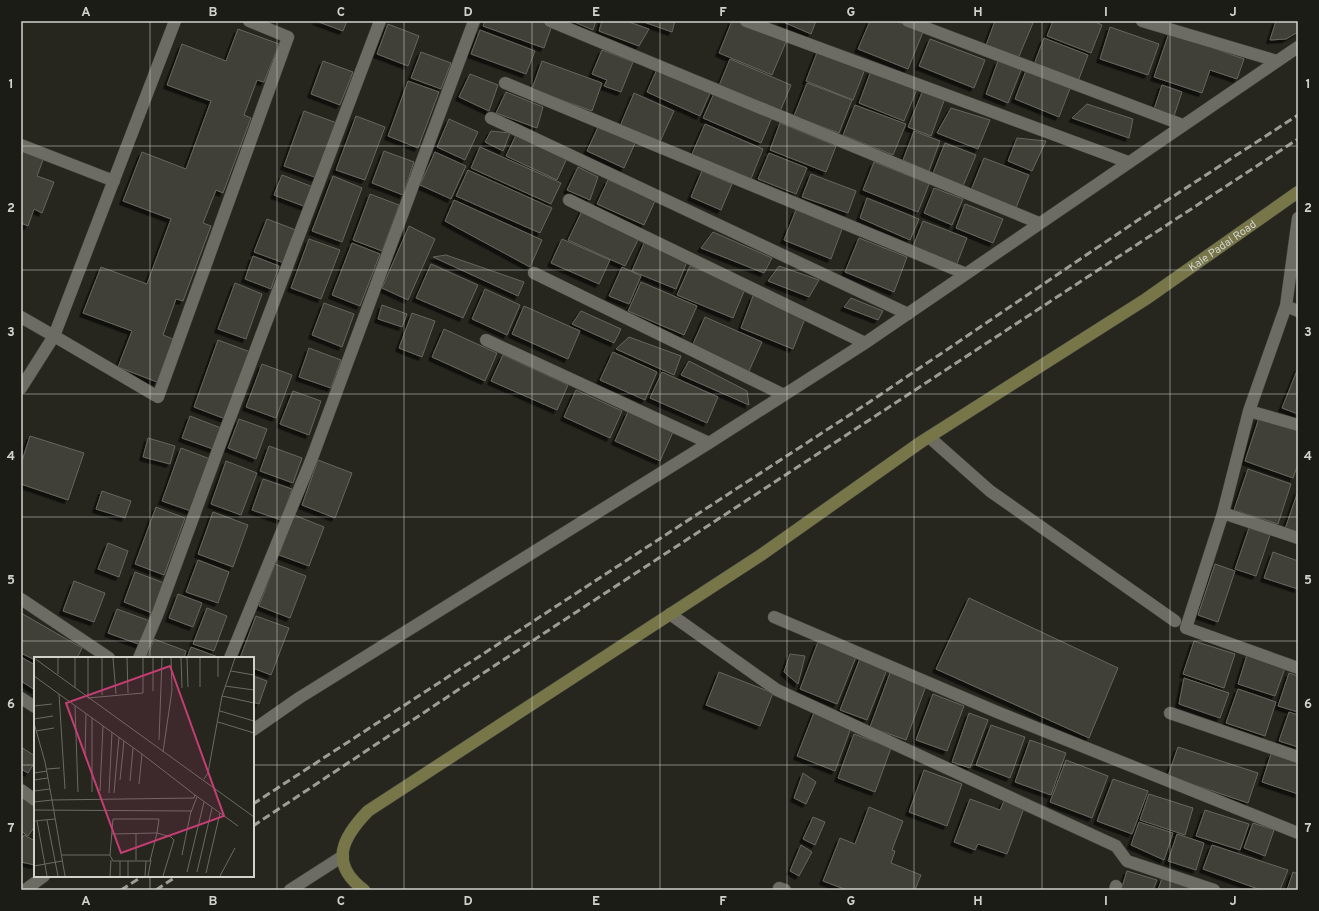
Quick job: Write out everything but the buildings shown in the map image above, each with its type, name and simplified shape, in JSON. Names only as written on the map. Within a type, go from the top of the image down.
[{"type":"street","points":[[21,388],[54,336],[175,21]]},
{"type":"street","points":[[21,317],[158,397],[288,37],[249,21]]},
{"type":"street","points":[[139,657],[158,613],[380,21]]},
{"type":"street","points":[[230,657],[312,458],[474,21]]},
{"type":"street","points":[[550,21],[1039,223]]},
{"type":"street","points":[[746,21],[1128,162]]},
{"type":"street","points":[[908,21],[1183,125]]},
{"type":"street","points":[[1142,21],[1277,61]]},
{"type":"street","points":[[254,729],[299,698],[709,443],[865,343],[1298,47]]},
{"type":"street","points":[[505,84],[964,274]]},
{"type":"street","points":[[491,118],[908,314]]},
{"type":"street","points":[[21,144],[114,181]]},
{"type":"street","name":"Kale Padal Road","points":[[343,856],[345,840],[354,826],[368,811],[760,555],[929,437],[1146,300],[1298,192]]},
{"type":"street","points":[[569,200],[865,343]]},
{"type":"street","points":[[1298,218],[1286,306],[1249,411],[1223,513],[1186,628],[1298,668]]},
{"type":"street","points":[[534,273],[784,395]]},
{"type":"street","points":[[1286,306],[1298,311]]},
{"type":"street","points":[[486,340],[709,443]]},
{"type":"street","points":[[1249,411],[1298,425]]},
{"type":"street","points":[[929,437],[990,491],[1175,621]]},
{"type":"street","points":[[1223,513],[1298,538]]},
{"type":"street","points":[[21,599],[108,657]]},
{"type":"street","points":[[670,614],[777,690],[1116,846],[1127,861],[1214,890]]},
{"type":"street","points":[[774,617],[997,712],[1298,833]]},
{"type":"street","points":[[21,698],[34,706]]},
{"type":"street","points":[[1170,713],[1298,757]]},
{"type":"street","points":[[21,790],[34,799]]},
{"type":"street","points":[[290,890],[343,856],[345,870],[364,890]]},
{"type":"street","points":[[25,886],[42,877]]},
{"type":"railway","points":[[254,803],[874,399],[1163,203],[1298,115]]},
{"type":"railway","points":[[254,825],[494,666],[1298,139]]},
{"type":"railway","points":[[121,890],[141,877]]},
{"type":"railway","points":[[156,890],[176,877]]}]
